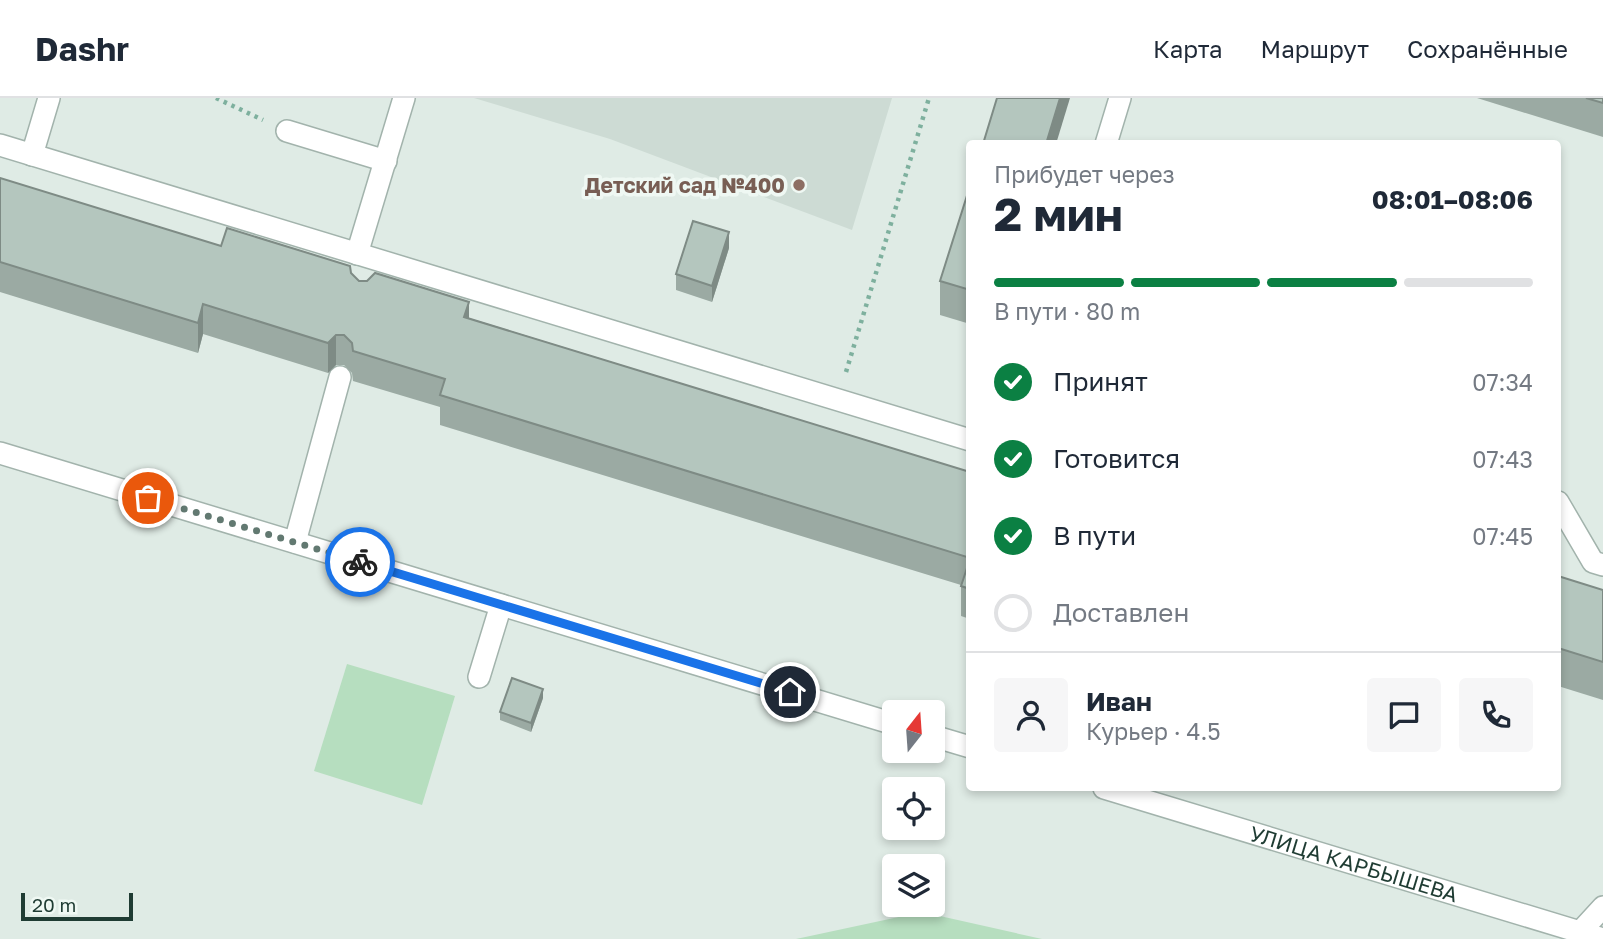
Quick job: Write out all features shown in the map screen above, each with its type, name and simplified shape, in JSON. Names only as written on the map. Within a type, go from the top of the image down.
[{"type":"street","points":[[32,155],[49,98]]},
{"type":"street","points":[[367,264],[386,161],[404,98]]},
{"type":"street","points":[[1107,140],[1119,98]]},
{"type":"street","points":[[287,131],[386,161]]},
{"type":"street","points":[[0,145],[367,264],[966,439]]},
{"type":"street","points":[[295,542],[340,377]]},
{"type":"street","points":[[0,453],[882,720]]},
{"type":"street","points":[[1561,507],[1593,562],[1603,565]]},
{"type":"street","points":[[479,677],[501,605]]},
{"type":"street","points":[[945,740],[966,746]]},
{"type":"street","name":"УЛИЦА КАРБЫШЕВА","points":[[1114,791],[1603,939]]},
{"type":"street","points":[[1580,932],[1603,907]]},
{"type":"path","points":[[216,98],[287,131]]},
{"type":"path","points":[[838,400],[929,98]]},
{"type":"shaded area","name":"Детский сад №400","points":[[474,98],[892,98],[852,230],[610,139]]},
{"type":"green space","points":[[347,664],[455,696],[422,805],[314,771]]},
{"type":"green space","points":[[899,917],[944,917],[1042,939],[796,939]]},
{"type":"building","points":[[997,98],[1060,98],[1047,140],[984,140]]},
{"type":"building","points":[[1586,98],[1603,98],[1603,103]]},
{"type":"building","points":[[0,178],[221,246],[227,228],[350,266],[351,273],[359,281],[367,281],[375,273],[469,302],[464,317],[966,471],[966,557],[440,395],[445,379],[353,351],[352,343],[344,335],[336,335],[328,343],[203,304],[198,323],[0,262]]},
{"type":"building","points":[[966,199],[966,289],[940,281]]},
{"type":"building","points":[[693,221],[729,232],[712,286],[676,274]]},
{"type":"building","points":[[966,571],[966,588],[961,586]]},
{"type":"building","points":[[1561,577],[1603,590],[1603,662],[1561,649]]},
{"type":"building","points":[[512,678],[543,689],[531,723],[500,712]]},
{"type":"way so far","points":[[148,498],[360,562]]},
{"type":"place","name":"Детский сад №400","points":[[799,185]]},
{"type":"route","points":[[360,562],[790,692]]}]
